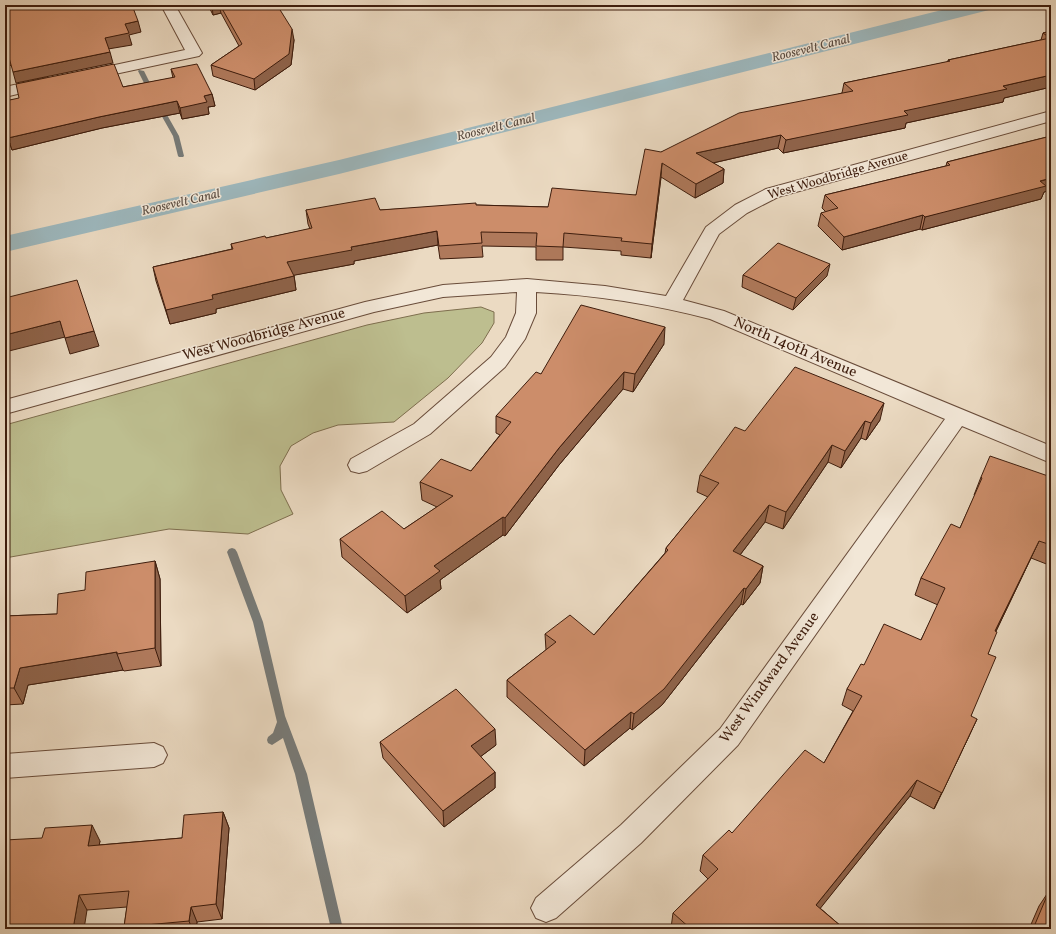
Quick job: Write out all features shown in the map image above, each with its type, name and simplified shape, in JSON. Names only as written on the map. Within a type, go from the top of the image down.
[{"type":"street","points":[[73,78],[194,52],[168,5]]},
{"type":"street","points":[[5,92],[58,81]]},
{"type":"street","name":"West Woodbridge Avenue","points":[[672,303],[712,230],[741,209],[772,193],[1051,116]]},
{"type":"street","points":[[359,465],[422,429],[498,362],[515,339],[526,313],[527,285]]},
{"type":"street","name":"West Woodbridge Avenue","points":[[5,407],[372,306],[443,291],[527,285]]},
{"type":"street","name":"North 140th Avenue","points":[[527,285],[605,292],[672,303],[717,315],[1051,455]]},
{"type":"street","name":"West Windward Avenue","points":[[546,908],[631,834],[729,737],[958,416]]},
{"type":"street","points":[[5,766],[154,755]]},
{"type":"green space","points":[[481,307],[494,312],[494,323],[482,343],[448,378],[394,422],[338,425],[313,433],[291,446],[280,466],[281,490],[293,514],[248,534],[169,529],[5,558],[5,425],[367,325],[424,313]]},
{"type":"building","points":[[5,5],[132,5],[138,21],[125,24],[129,33],[105,38],[110,52],[13,72],[8,54],[5,55]]},
{"type":"building","points":[[220,5],[277,5],[292,29],[289,54],[254,79],[211,65],[242,44]]},
{"type":"building","points":[[1051,31],[1051,75],[1003,86],[1007,89],[904,111],[908,115],[786,140],[781,135],[696,153],[724,169],[696,184],[662,163],[652,244],[621,241],[622,238],[564,233],[563,247],[536,246],[537,233],[481,232],[482,243],[439,246],[437,231],[351,247],[352,250],[287,262],[294,276],[212,295],[213,299],[166,310],[153,267],[233,249],[231,244],[265,236],[266,238],[312,228],[306,210],[375,198],[380,210],[476,203],[476,205],[548,207],[552,188],[636,195],[645,149],[661,152],[739,113],[853,91],[844,83],[1050,38],[1043,33]]},
{"type":"building","points":[[114,64],[123,87],[175,77],[171,69],[197,64],[212,94],[204,96],[207,102],[180,108],[177,101],[8,138],[5,132],[5,101],[19,98],[16,84]]},
{"type":"building","points":[[1051,136],[1051,178],[1040,181],[1046,186],[925,217],[923,215],[844,237],[821,213],[838,208],[825,195],[950,165],[947,162]]},
{"type":"building","points":[[778,243],[830,264],[796,298],[743,275]]},
{"type":"building","points":[[77,280],[94,331],[65,338],[60,321],[5,335],[5,298]]},
{"type":"building","points":[[581,305],[665,327],[635,374],[624,372],[559,448],[505,518],[503,517],[434,566],[440,571],[405,596],[340,539],[382,511],[404,529],[453,496],[420,482],[441,459],[471,471],[511,422],[496,416],[536,372],[541,374]]},
{"type":"building","points":[[795,367],[884,403],[871,423],[865,421],[845,451],[832,445],[786,512],[769,505],[733,551],[763,566],[746,589],[744,588],[664,689],[634,714],[631,712],[585,750],[507,680],[556,642],[545,634],[570,615],[594,635],[668,550],[666,548],[719,483],[700,475],[735,427],[745,431]]},
{"type":"building","points":[[990,456],[1051,477],[1051,545],[1039,541],[995,631],[997,632],[988,654],[996,657],[971,716],[977,719],[942,793],[917,780],[816,905],[842,927],[841,929],[691,929],[673,913],[718,869],[703,855],[729,830],[732,833],[805,750],[824,763],[862,696],[847,689],[861,664],[864,665],[884,624],[921,640],[945,588],[921,578],[951,524],[960,528]]},
{"type":"building","points":[[155,561],[155,648],[117,654],[117,652],[20,668],[14,688],[5,688],[5,616],[57,614],[58,594],[85,590],[86,572]]},
{"type":"building","points":[[456,689],[495,729],[471,746],[495,772],[443,811],[380,742]]},
{"type":"building","points":[[223,812],[216,904],[191,907],[189,921],[124,927],[129,891],[79,895],[73,929],[5,929],[5,840],[42,838],[45,828],[92,825],[88,846],[182,838],[184,815]]},
{"type":"building","points":[[1049,891],[1051,892],[1051,929],[1033,929]]},
{"type":"waterway","name":"Roosevelt Canal","points":[[5,244],[339,167],[986,5]]},
{"type":"waterway","points":[[141,71],[152,93]]},
{"type":"waterway","points":[[159,106],[176,136],[181,156]]},
{"type":"waterway","points":[[232,552],[258,622],[280,716],[301,774],[337,929]]},
{"type":"waterway","points":[[272,740],[278,736],[282,723]]}]
